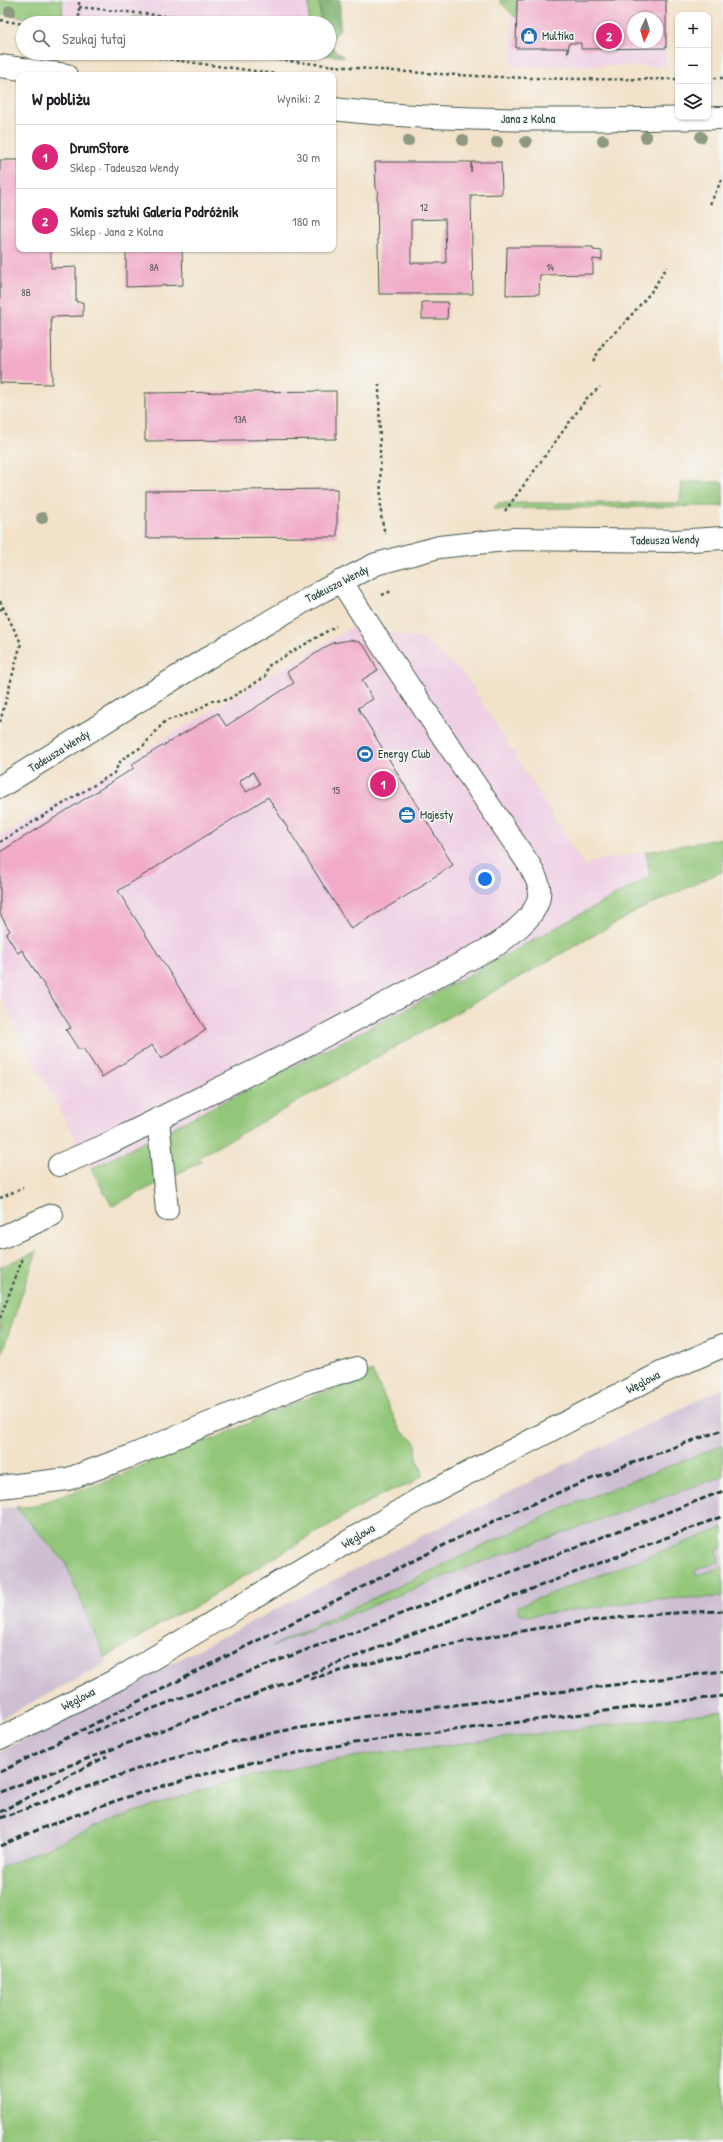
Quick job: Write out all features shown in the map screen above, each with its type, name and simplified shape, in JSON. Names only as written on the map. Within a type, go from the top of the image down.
[{"type":"street","points":[[0,66],[44,72]]},
{"type":"street","name":"Jana z Kolna","points":[[336,109],[370,114],[505,120],[723,118]]},
{"type":"street","name":"Tadeusza Wendy","points":[[0,787],[214,654],[341,581],[376,564],[439,547],[514,539],[675,540],[723,538]]},
{"type":"street","points":[[59,1165],[104,1146],[309,1044],[498,944],[523,925],[535,909],[539,897],[538,883],[530,866],[358,609],[341,581]]},
{"type":"street","points":[[158,1119],[167,1210]]},
{"type":"street","points":[[0,1238],[44,1219]]},
{"type":"street","name":"Węglowa","points":[[0,1739],[118,1679],[426,1495],[661,1373],[723,1346]]},
{"type":"street","points":[[0,1487],[68,1479],[131,1456],[308,1382],[357,1368]]},
{"type":"path","points":[[80,0],[80,16]]},
{"type":"path","points":[[80,7],[166,16]]},
{"type":"path","points":[[0,20],[16,23]]},
{"type":"path","points":[[174,60],[262,72]]},
{"type":"path","points":[[288,60],[377,70],[471,77],[675,79]]},
{"type":"path","points":[[711,78],[723,78]]},
{"type":"path","points":[[710,204],[723,177]]},
{"type":"path","points":[[593,361],[605,341],[622,326],[650,292],[667,267]]},
{"type":"path","points":[[379,384],[381,516],[385,534]]},
{"type":"path","points":[[502,515],[570,421],[588,398],[600,387]]},
{"type":"path","points":[[0,842],[114,773],[121,760],[143,746],[165,721],[194,712],[212,701],[227,700],[265,677],[268,666],[327,633],[358,609],[382,594],[397,589]]},
{"type":"path","points":[[0,601],[21,643],[0,722]]},
{"type":"path","points":[[0,610],[4,607]]},
{"type":"path","points":[[0,1198],[23,1188]]},
{"type":"path","points":[[0,1318],[44,1219]]},
{"type":"shaded area","points":[[0,0],[322,0],[322,16],[16,16],[0,14]]},
{"type":"shaded area","points":[[511,0],[666,0],[666,66],[512,66]]},
{"type":"shaded area","points":[[356,625],[424,640],[464,674],[585,867],[592,862],[646,852],[650,876],[414,1005],[91,1169],[0,997],[0,836]]},
{"type":"shaded area","points":[[723,1388],[723,2142],[0,2142],[0,1752],[292,1601],[580,1457]]},
{"type":"shaded area","points":[[16,1507],[65,1562],[107,1663],[0,1719],[0,1508]]},
{"type":"green space","points":[[0,0],[62,0],[63,16],[16,16],[0,14]]},
{"type":"green space","points":[[309,0],[319,0],[320,16],[308,16]]},
{"type":"green space","points":[[319,0],[340,0],[340,29],[336,34],[336,16],[320,16]]},
{"type":"green space","points":[[500,0],[517,0],[516,18],[500,2]]},
{"type":"green space","points":[[336,51],[344,57],[336,56]]},
{"type":"green space","points":[[682,482],[723,482],[723,506],[493,509],[498,503],[680,503]]},
{"type":"green space","points":[[723,838],[723,871],[639,910],[199,1157],[201,1162],[112,1206],[91,1169],[414,1005],[645,879],[650,876],[646,852]]},
{"type":"green space","points":[[37,1251],[0,1358],[0,1267]]},
{"type":"green space","points":[[372,1371],[400,1430],[416,1442],[417,1457],[423,1474],[410,1485],[392,1490],[361,1506],[191,1609],[175,1615],[105,1658],[65,1562],[16,1507],[28,1507],[107,1481],[185,1446],[213,1439],[294,1403],[340,1387]]},
{"type":"green space","points":[[723,1445],[723,1476],[473,1565],[272,1646],[568,1506]]},
{"type":"green space","points":[[723,1528],[723,1548],[717,1550],[719,1562],[695,1570],[697,1575],[723,1567],[723,1597],[657,1599],[527,1616],[518,1612],[518,1606]]},
{"type":"green space","points":[[723,1711],[723,2142],[0,2142],[0,1868],[116,1818],[238,1779],[358,1756]]},
{"type":"building","points":[[517,0],[666,0],[666,48],[581,49],[581,43],[569,43],[568,53],[567,48],[516,48]]},
{"type":"building","points":[[0,160],[16,160],[16,252],[51,252],[51,268],[76,267],[76,302],[83,302],[83,316],[51,317],[52,384],[0,383]]},
{"type":"building","points":[[375,162],[471,162],[471,172],[472,162],[501,162],[502,194],[471,195],[473,294],[379,294],[377,195],[379,192],[376,189]],"holes":[[[445,219],[446,263],[411,263],[411,220]]]},
{"type":"building","points":[[507,247],[593,247],[593,250],[602,251],[602,260],[593,259],[593,274],[540,275],[539,294],[506,295]]},
{"type":"building","points":[[126,252],[182,252],[183,285],[126,287]]},
{"type":"building","points":[[422,302],[448,302],[447,319],[422,319]]},
{"type":"building","points":[[336,391],[336,439],[145,441],[145,393]]},
{"type":"building","points":[[337,489],[337,537],[146,538],[146,491]]},
{"type":"building","points":[[350,640],[359,642],[365,647],[378,670],[362,680],[373,699],[358,708],[453,865],[423,884],[424,885],[351,929],[268,797],[118,891],[206,1030],[161,1059],[152,1045],[102,1077],[83,1048],[79,1050],[66,1030],[71,1028],[22,950],[18,953],[6,934],[10,931],[0,914],[0,852],[134,768],[132,764],[218,713],[226,726],[294,683],[287,672],[332,643]],"holes":[[[253,772],[260,784],[246,792],[240,783],[241,780]]]},
{"type":"railway","points":[[8,1768],[456,1539],[588,1480],[723,1430]]},
{"type":"railway","points":[[86,1734],[723,1491]]},
{"type":"railway","points":[[0,1792],[723,1516]]},
{"type":"railway","points":[[310,1679],[412,1653],[514,1632],[618,1618],[670,1613],[723,1611]]},
{"type":"railway","points":[[0,1818],[143,1767],[232,1742],[277,1732],[368,1716],[723,1671]]},
{"type":"railway","points":[[0,1846],[36,1830],[148,1790],[263,1760],[346,1744],[723,1696]]},
{"type":"railway","points":[[0,1812],[107,1756]]},
{"type":"railway","points":[[0,1772],[13,1766]]},
{"type":"place","name":"Multika","points":[[529,36]]},
{"type":"place","name":"Komis sztuki Galeria Podróżnik","points":[[609,36]]},
{"type":"place","name":"Energy Club","points":[[365,754]]},
{"type":"place","name":"DrumStore","points":[[383,784]]},
{"type":"place","name":"Majesty","points":[[407,815]]}]
